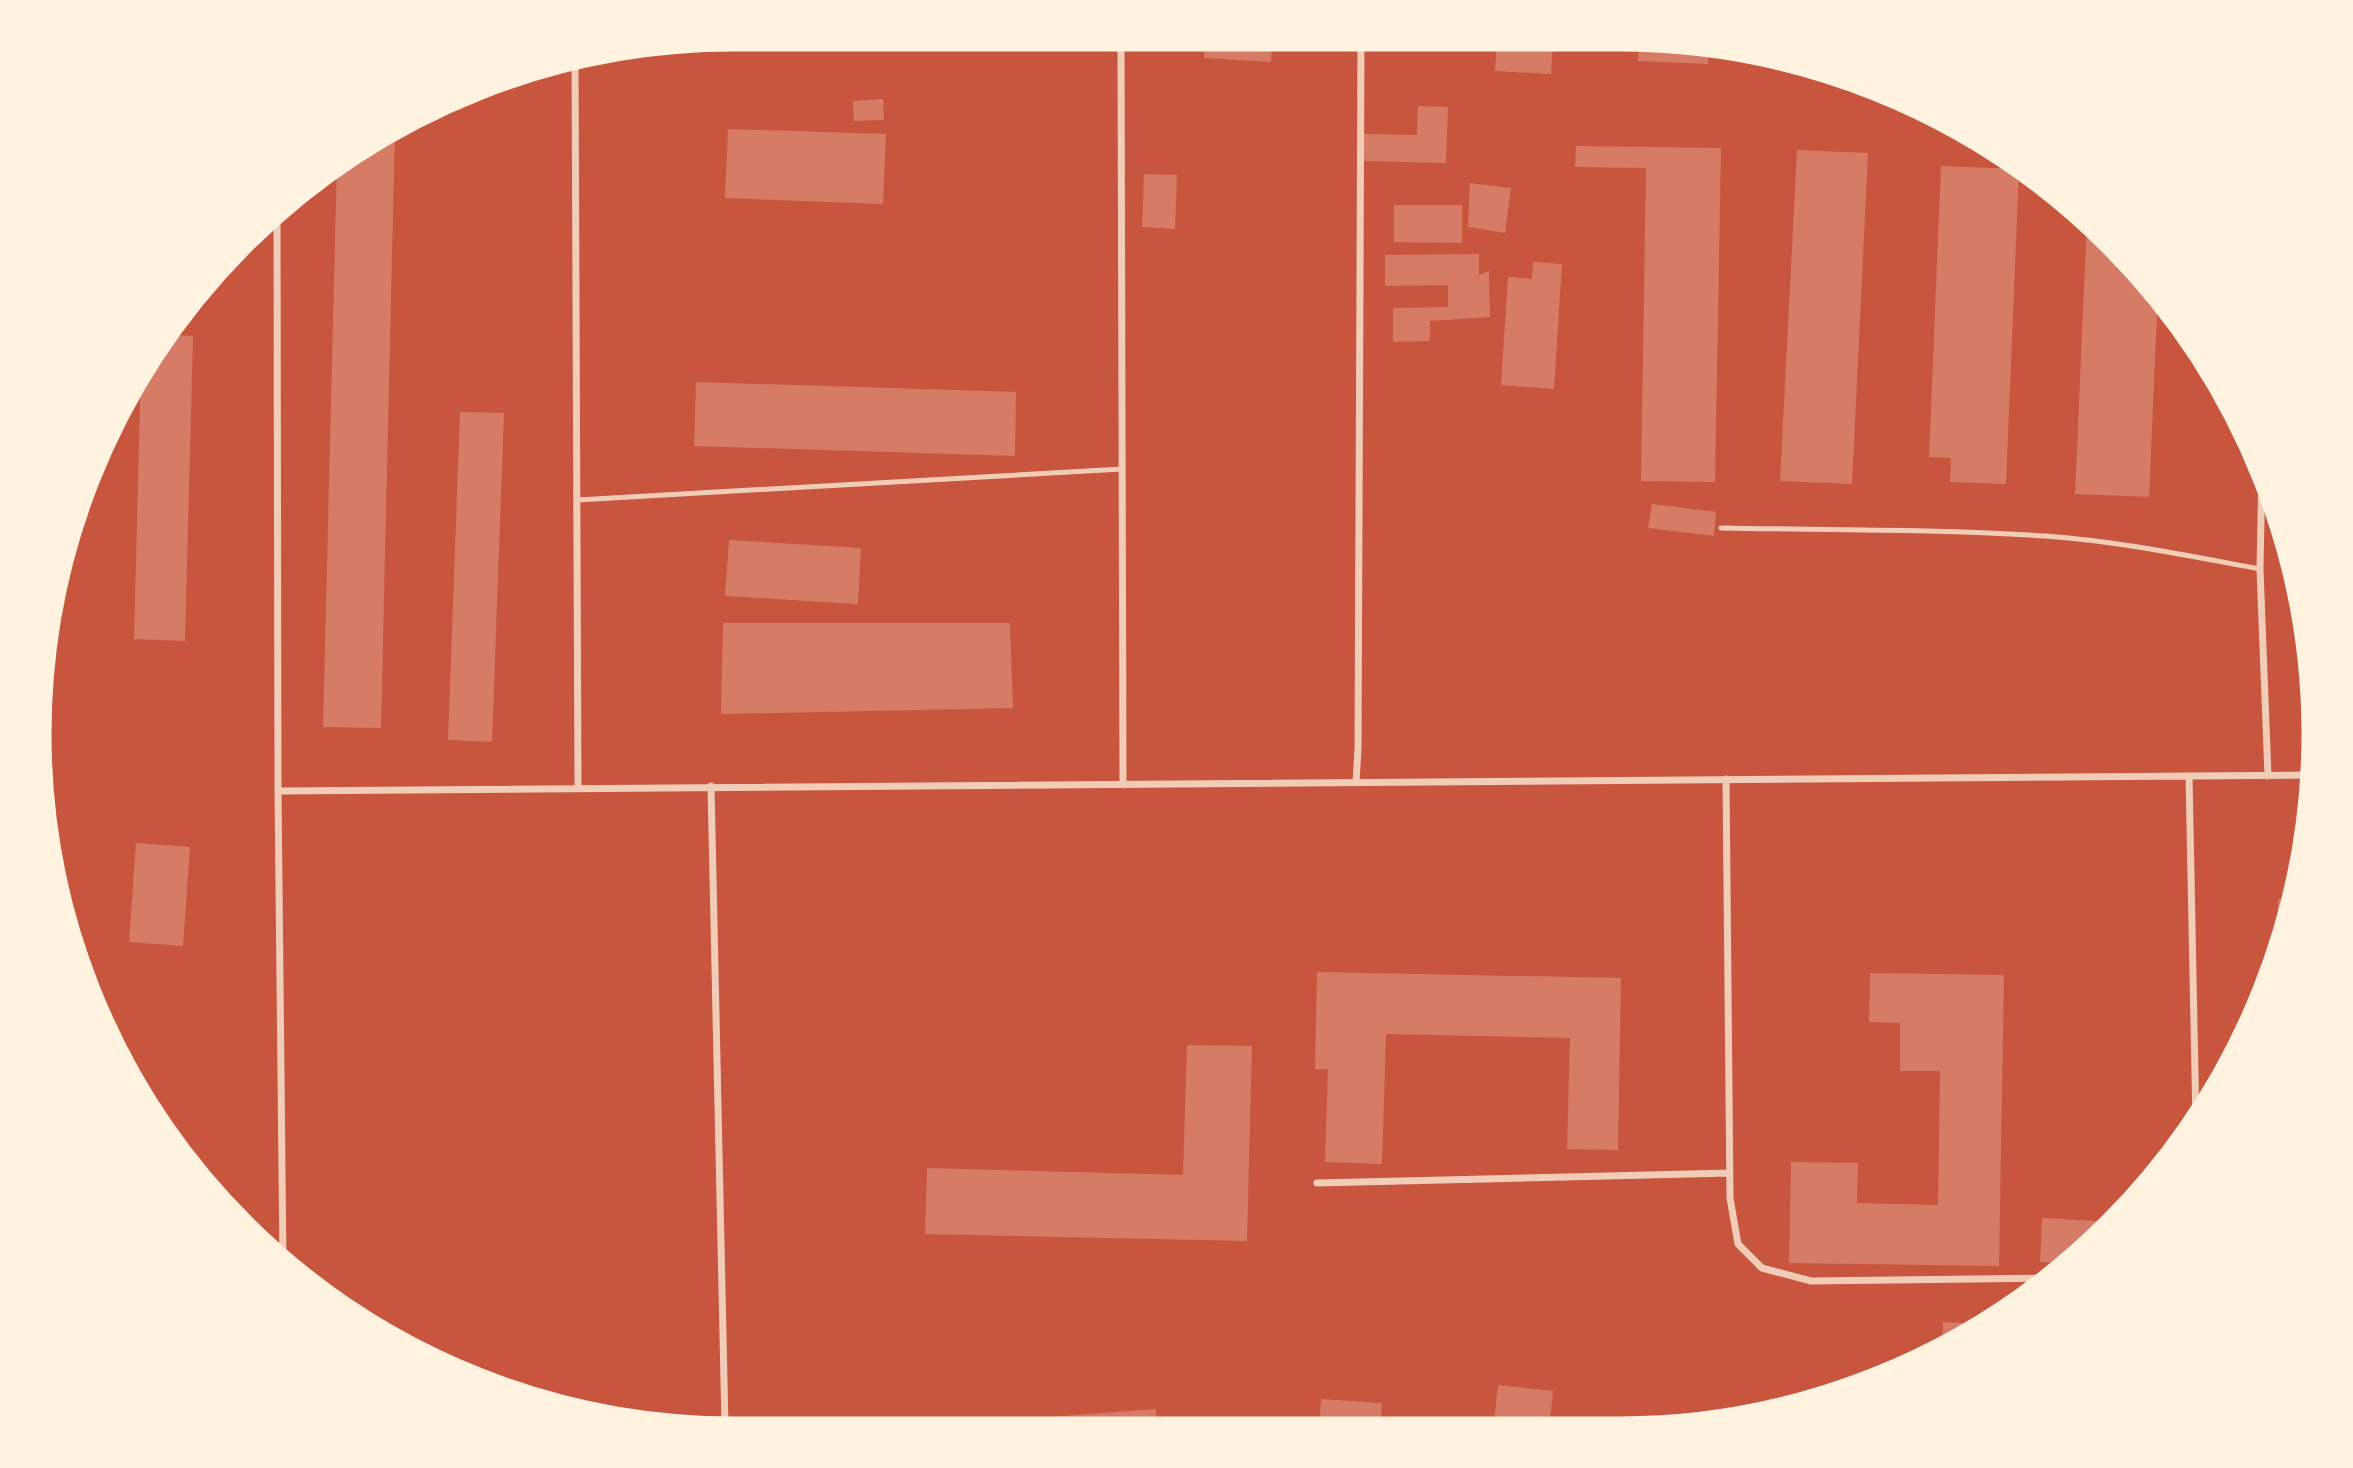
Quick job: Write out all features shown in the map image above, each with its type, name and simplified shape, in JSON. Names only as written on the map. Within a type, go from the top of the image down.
[{"type":"street","points":[[1121,47],[1123,785]]},
{"type":"street","points":[[1356,783],[1361,47]]},
{"type":"street","points":[[575,66],[578,787]]},
{"type":"street","points":[[277,222],[278,790],[283,1252]]},
{"type":"street","points":[[2261,493],[2260,569],[2268,776]]},
{"type":"street","points":[[278,790],[2304,775]]},
{"type":"street","points":[[2189,776],[2196,1107]]},
{"type":"street","points":[[1726,779],[1730,1198],[1738,1244],[1762,1269],[1811,1281],[2038,1278]]},
{"type":"street","points":[[711,786],[726,1421]]},
{"type":"street","points":[[1317,1183],[1730,1173]]},
{"type":"lane","points":[[577,500],[1122,469]]},
{"type":"lane","points":[[1721,528],[2047,536],[2161,551],[2260,569]]},
{"type":"building","points":[[1205,47],[1272,47],[1271,62],[1204,58]]},
{"type":"building","points":[[1497,47],[1553,47],[1551,74],[1495,71]]},
{"type":"building","points":[[1639,48],[1708,53],[1708,64],[1638,61]]},
{"type":"building","points":[[883,99],[884,120],[854,121],[853,101]]},
{"type":"building","points":[[1418,106],[1448,107],[1446,163],[1363,161],[1364,134],[1417,135]]},
{"type":"building","points":[[728,129],[886,134],[883,204],[725,198]]},
{"type":"building","points":[[395,137],[381,728],[323,727],[337,174]]},
{"type":"building","points":[[1576,146],[1721,148],[1715,482],[1641,481],[1646,168],[1575,167]]},
{"type":"building","points":[[1797,150],[1868,153],[1852,484],[1780,481]]},
{"type":"building","points":[[1941,166],[2009,169],[2019,176],[2006,484],[1950,482],[1951,458],[1929,457]]},
{"type":"building","points":[[1144,174],[1177,175],[1175,229],[1142,227]]},
{"type":"building","points":[[1470,183],[1511,188],[1505,233],[1468,227]]},
{"type":"building","points":[[1394,205],[1462,205],[1462,243],[1394,242]]},
{"type":"building","points":[[2086,231],[2105,248],[2157,308],[2149,497],[2075,494]]},
{"type":"building","points":[[1479,254],[1479,275],[1489,271],[1490,317],[1430,321],[1430,341],[1393,342],[1393,308],[1448,307],[1448,285],[1385,286],[1385,255]]},
{"type":"building","points":[[1533,262],[1562,264],[1554,389],[1501,385],[1508,277],[1532,279]]},
{"type":"building","points":[[175,335],[193,336],[185,641],[134,639],[140,389]]},
{"type":"building","points":[[696,382],[1016,392],[1015,456],[694,446]]},
{"type":"building","points":[[460,412],[504,413],[492,742],[448,740]]},
{"type":"building","points":[[1652,504],[1716,512],[1714,536],[1648,528]]},
{"type":"building","points":[[729,540],[861,548],[858,604],[725,596]]},
{"type":"building","points":[[723,623],[1010,623],[1013,708],[721,714]]},
{"type":"building","points":[[136,843],[190,847],[183,946],[129,942]]},
{"type":"building","points":[[2278,899],[2285,899],[2282,912],[2278,925]]},
{"type":"building","points":[[1317,972],[1621,978],[1618,1150],[1567,1149],[1570,1038],[1386,1034],[1382,1164],[1325,1162],[1328,1069],[1315,1069]]},
{"type":"building","points":[[1870,973],[2004,975],[1999,1266],[1789,1263],[1791,1162],[1858,1163],[1857,1203],[1938,1205],[1940,1071],[1900,1071],[1900,1023],[1869,1022]]},
{"type":"building","points":[[1187,1045],[1252,1046],[1247,1241],[925,1234],[927,1168],[1183,1175]]},
{"type":"building","points":[[2042,1218],[2103,1221],[2057,1262],[2040,1262]]},
{"type":"building","points":[[1943,1322],[1971,1323],[1962,1329],[1942,1340]]},
{"type":"building","points":[[1498,1385],[1553,1391],[1550,1421],[1494,1421]]},
{"type":"building","points":[[1321,1399],[1382,1403],[1381,1421],[1320,1421]]},
{"type":"building","points":[[1156,1409],[1157,1421],[1049,1421],[1049,1417]]}]
